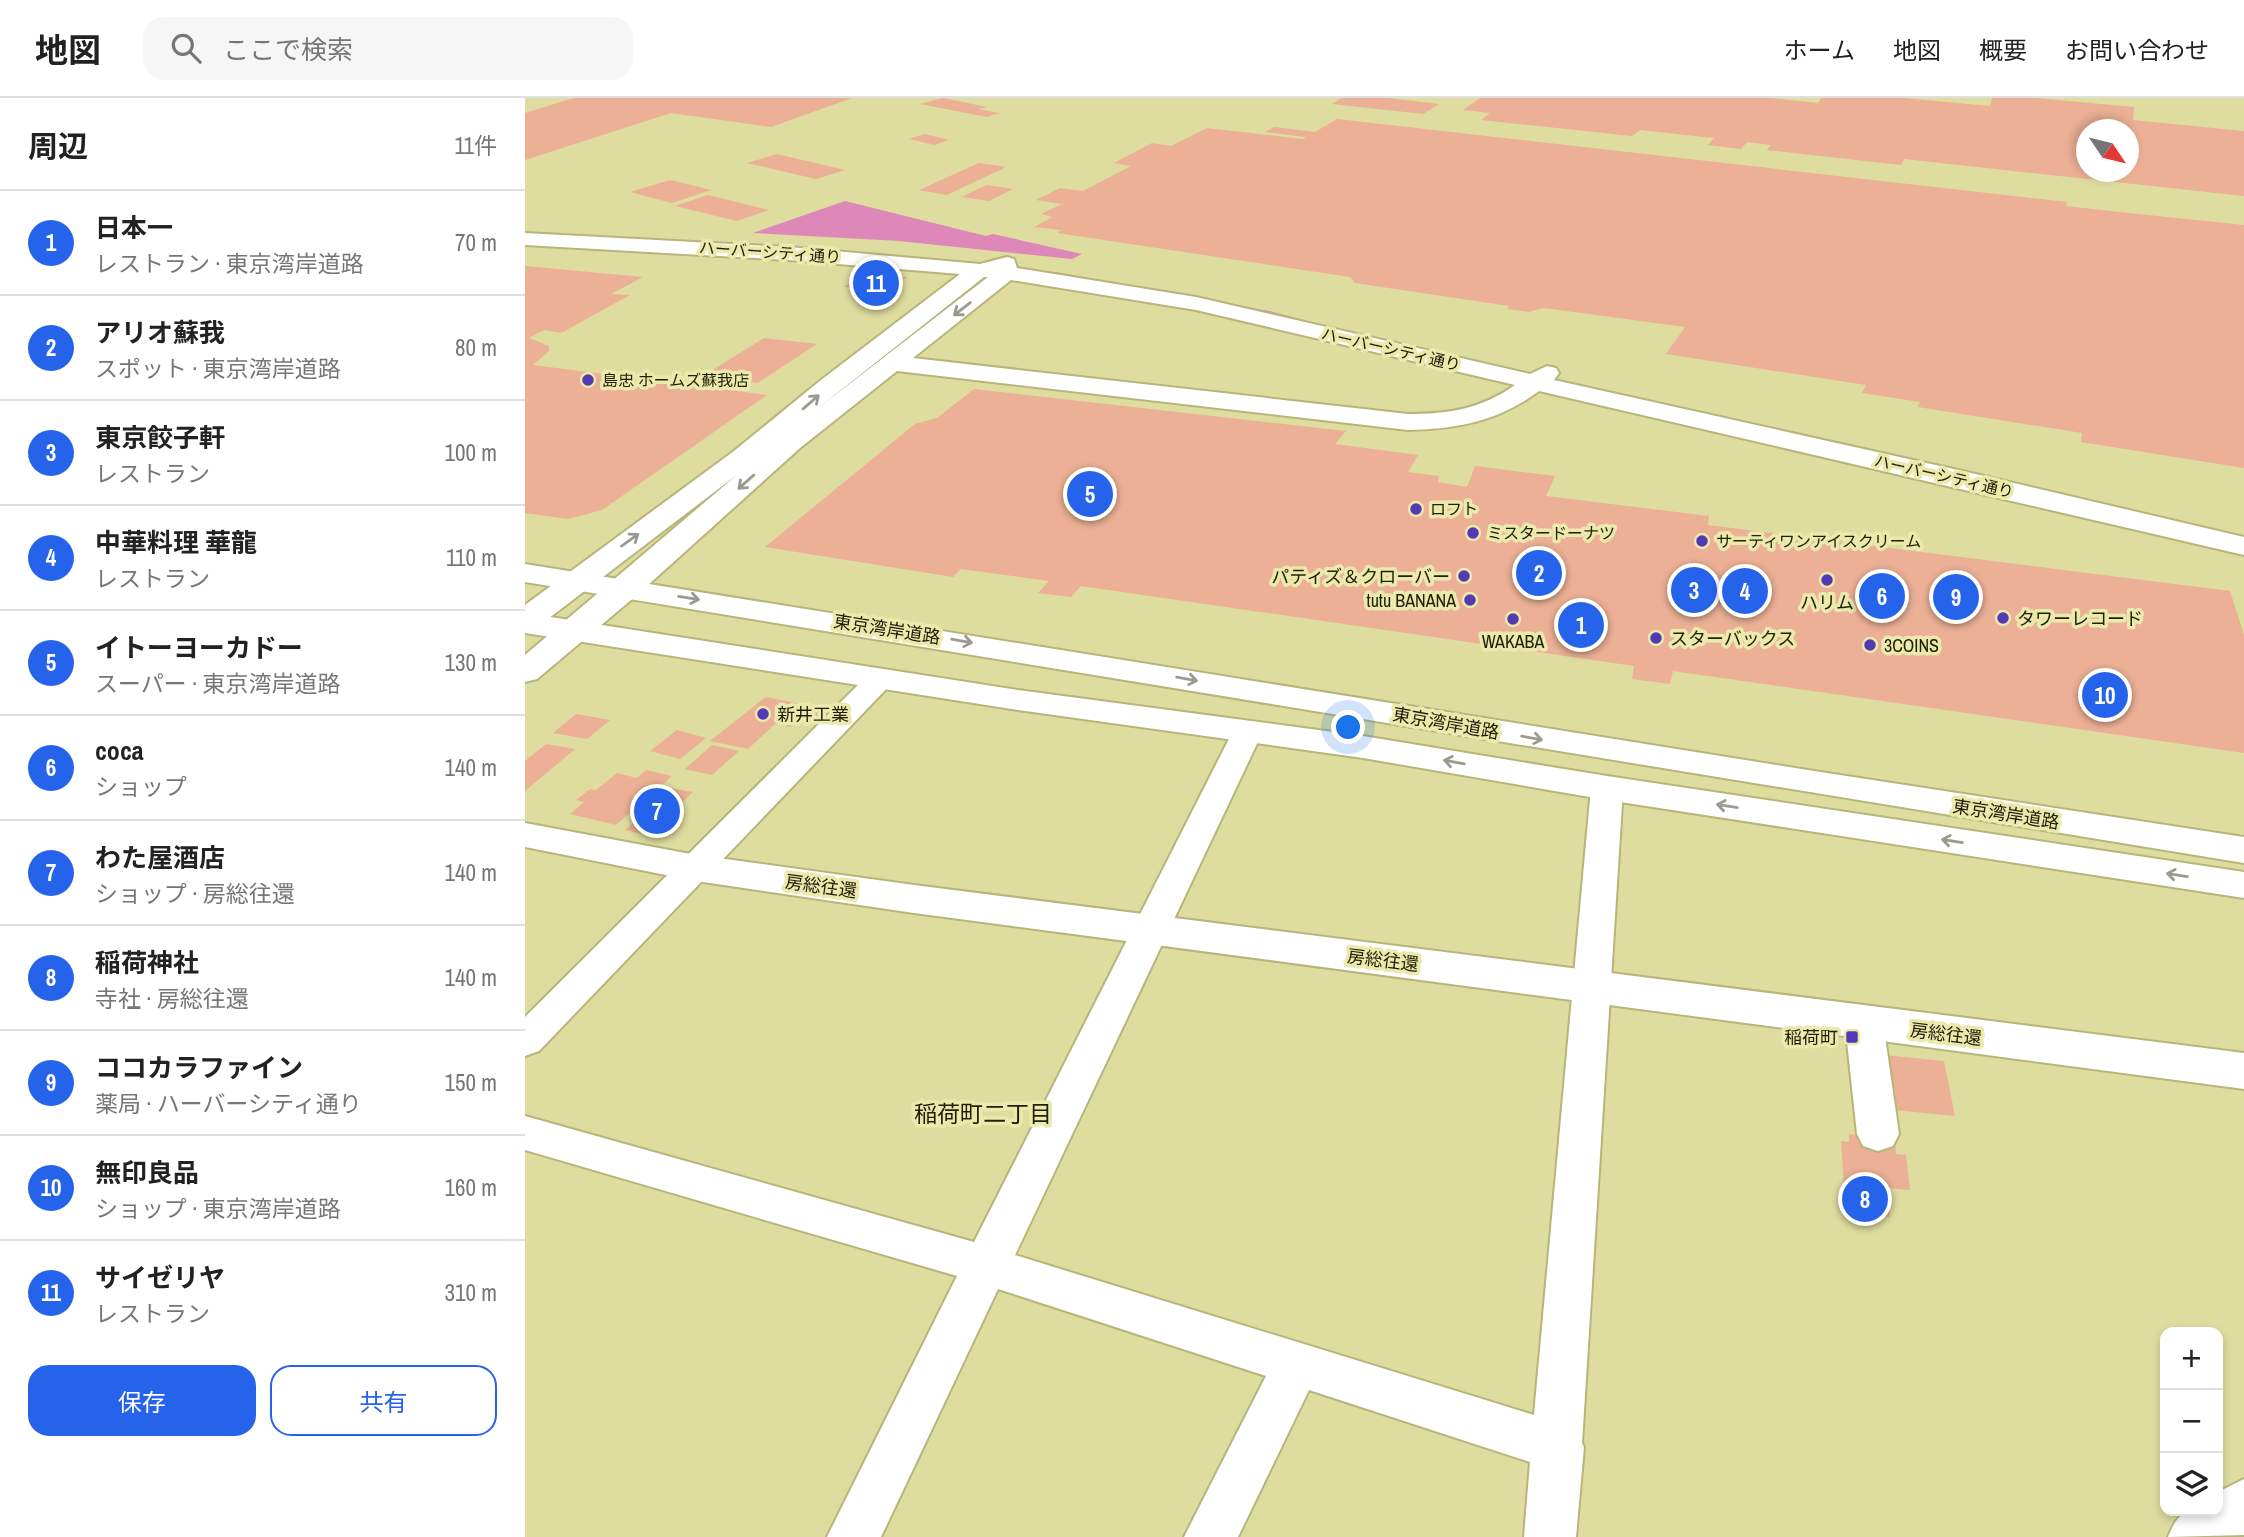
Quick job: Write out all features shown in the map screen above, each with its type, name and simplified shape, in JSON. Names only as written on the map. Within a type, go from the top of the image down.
[{"type":"main road","name":"ハーバーシティ通り","points":[[525,229],[797,243],[1007,269],[1185,302],[1542,378],[2244,533]]},
{"type":"main road","name":"ハーバーシティ通り","points":[[525,239],[787,253],[978,271]]},
{"type":"main road","points":[[525,622],[744,457],[831,385],[978,271],[1007,269]]},
{"type":"main road","points":[[525,672],[626,588],[791,442],[894,363],[1007,269]]},
{"type":"main road","points":[[894,363],[1436,423],[1483,415],[1511,402],[1542,378]]},
{"type":"main road","name":"ハーバーシティ通り","points":[[1542,378],[1696,422],[1927,471],[2244,546]]},
{"type":"main road","name":"東京湾岸道路","points":[[525,573],[857,623],[1629,754],[2244,850]]},
{"type":"main road","name":"東京湾岸道路","points":[[525,622],[881,678],[1363,747],[1607,788],[2244,885]]},
{"type":"main road","name":"房総往還","points":[[525,835],[696,868],[1151,930],[2244,1071]]},
{"type":"street","points":[[525,1041],[881,678]]},
{"type":"street","points":[[853,1537],[1248,731]]},
{"type":"street","points":[[1549,1537],[1559,1447],[1571,1240],[1607,788]]},
{"type":"street","points":[[1864,1023],[1878,1134]]},
{"type":"street","points":[[525,1133],[985,1265],[1559,1447]]},
{"type":"street","points":[[1210,1537],[1297,1364]]},
{"type":"street","points":[[2194,1537],[2244,1505]]},
{"type":"shaded area","points":[[845,201],[986,236],[993,234],[1082,254],[1072,259],[899,241],[753,233]]},
{"type":"shaded area","points":[[1056,272],[1269,311],[1411,348],[1048,273]]},
{"type":"building","points":[[574,98],[852,98],[771,127],[671,113],[525,160],[525,113]]},
{"type":"building","points":[[943,98],[987,107],[978,109],[999,113],[987,117],[920,104]]},
{"type":"building","points":[[1342,98],[1388,98],[1439,104],[1423,114],[1332,104]]},
{"type":"building","points":[[1480,98],[1770,98],[1818,103],[1821,98],[1904,98],[1990,106],[1992,98],[2036,98],[2134,107],[2133,119],[2076,119],[2076,178],[1904,159],[1901,165],[1767,150],[1771,145],[1747,142],[1741,149],[1708,145],[1714,138],[1640,130],[1632,136],[1481,120],[1490,113],[1463,110]]},
{"type":"building","points":[[1337,119],[2067,202],[2066,206],[2244,225],[2244,468],[2081,442],[2082,433],[1918,407],[1920,402],[1862,393],[1866,385],[1666,354],[1685,327],[1544,308],[1529,312],[1507,309],[1509,306],[1355,283],[1350,277],[1057,233],[1061,230],[1034,227],[1053,217],[1041,214],[1062,204],[1036,200],[1060,188],[1083,191],[1131,166],[1114,163],[1152,143],[1171,146],[1207,128],[1303,139],[1306,137],[1265,132],[1274,127],[1315,132]]},
{"type":"building","points":[[2139,121],[2244,131],[2244,196],[2115,182],[2139,182]]},
{"type":"building","points":[[925,134],[949,140],[934,145],[909,139]]},
{"type":"building","points":[[777,154],[845,170],[816,179],[747,163]]},
{"type":"building","points":[[979,163],[1006,167],[947,195],[919,190]]},
{"type":"building","points":[[670,180],[711,190],[672,203],[630,192]]},
{"type":"building","points":[[986,185],[1013,189],[989,201],[962,197]]},
{"type":"building","points":[[708,195],[769,210],[737,221],[675,206]]},
{"type":"building","name":"島忠 ホームズ蘇我店","points":[[525,266],[643,277],[611,294],[630,295],[561,333],[544,330],[529,338],[549,346],[549,351],[533,365],[767,395],[602,510],[568,519],[525,513]]},
{"type":"building","points":[[866,273],[907,277],[886,291],[844,287]]},
{"type":"building","points":[[764,338],[817,344],[758,383],[703,376]]},
{"type":"building","points":[[974,389],[1346,431],[1335,444],[1418,455],[1408,472],[1439,476],[1438,482],[1467,487],[1475,466],[1555,476],[1546,496],[1709,516],[1708,525],[2230,591],[2244,635],[2244,753],[1673,671],[1670,684],[1632,679],[1634,666],[1081,586],[1071,597],[1038,593],[1049,581],[961,569],[953,577],[765,547],[915,424],[937,418]]},
{"type":"building","points":[[766,697],[831,710],[822,719],[813,717],[806,723],[798,721],[791,727],[775,724],[748,749],[710,741]]},
{"type":"building","points":[[576,714],[610,720],[587,739],[553,733]]},
{"type":"building","points":[[677,730],[706,738],[680,759],[650,751]]},
{"type":"building","points":[[546,744],[575,749],[525,791],[525,761]]},
{"type":"building","points":[[712,745],[739,751],[712,775],[685,769]]},
{"type":"building","points":[[646,770],[672,776],[616,825],[570,814],[584,802],[576,800],[590,789],[596,790],[617,773],[637,778]]},
{"type":"building","points":[[671,788],[693,792],[647,835],[625,830]]},
{"type":"building","points":[[1885,1055],[1944,1061],[1955,1116],[1893,1110]]},
{"type":"building","points":[[1849,1134],[1895,1139],[1896,1154],[1906,1155],[1910,1190],[1886,1188],[1890,1217],[1858,1212],[1855,1189],[1844,1187],[1841,1141],[1849,1142]]},
{"type":"place","name":"サイゼリヤ","points":[[876,283]]},
{"type":"place","name":"島忠 ホームズ蘇我店","points":[[588,380]]},
{"type":"place","name":"イトーヨーカドー","points":[[1090,494]]},
{"type":"place","name":"ロフト","points":[[1416,509]]},
{"type":"place","name":"ミスタードーナツ","points":[[1473,533]]},
{"type":"place","name":"サーティワンアイスクリーム","points":[[1702,541]]},
{"type":"place","name":"アリオ蘇我","points":[[1539,573]]},
{"type":"place","name":"パティズ＆クローバー","points":[[1464,576]]},
{"type":"place","name":"ハリム","points":[[1827,580]]},
{"type":"place","name":"東京餃子軒","points":[[1694,590]]},
{"type":"place","name":"中華料理 華龍","points":[[1745,591]]},
{"type":"place","name":"coca","points":[[1882,596]]},
{"type":"place","name":"ココカラファイン","points":[[1956,597]]},
{"type":"place","name":"tutu BANANA","points":[[1470,600]]},
{"type":"place","name":"タワーレコード","points":[[2003,618]]},
{"type":"place","name":"WAKABA","points":[[1513,619]]},
{"type":"place","name":"日本一","points":[[1581,625]]},
{"type":"place","name":"スターバックス","points":[[1656,638]]},
{"type":"place","name":"3COINS","points":[[1870,645]]},
{"type":"place","name":"無印良品","points":[[2105,695]]},
{"type":"place","name":"新井工業","points":[[763,714]]},
{"type":"place","name":"わた屋酒店","points":[[657,811]]},
{"type":"place","name":"稲荷町","points":[[1852,1037]]},
{"type":"place","name":"稲荷神社","points":[[1865,1199]]},
{"type":"district","name":"稲荷町二丁目","points":[[983,1113]]}]
